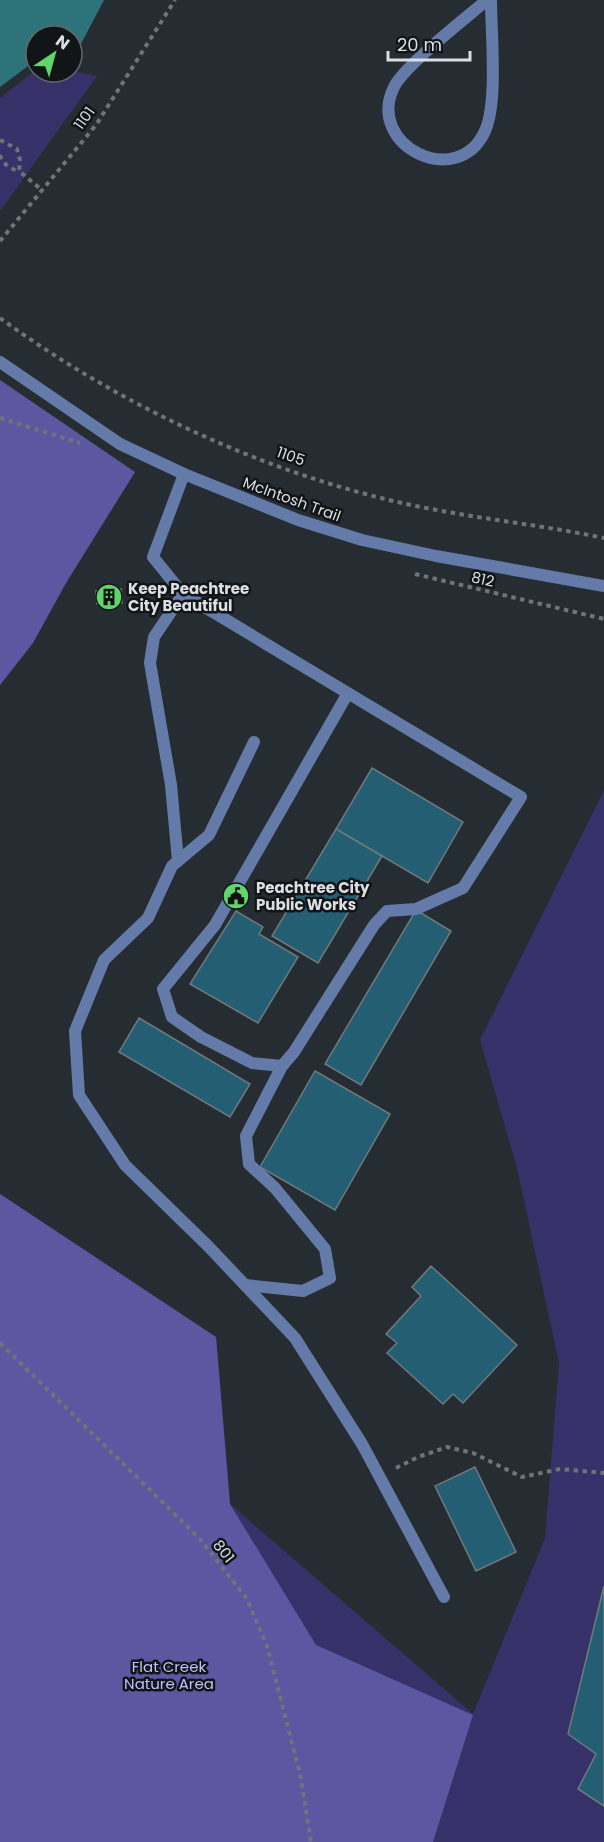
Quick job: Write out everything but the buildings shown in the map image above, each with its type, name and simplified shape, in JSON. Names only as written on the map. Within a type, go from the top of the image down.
[{"type":"street","points":[[489,0],[491,112],[485,132],[473,148],[456,158],[436,160],[417,155],[402,143],[392,126],[389,106],[394,87],[406,72],[489,0]]},
{"type":"street","name":"McIntosh Trail","points":[[0,362],[120,444],[184,474],[298,520],[362,540],[436,556],[604,586]]},
{"type":"street","points":[[184,474],[153,556],[183,594],[521,797],[463,888],[417,909],[387,911],[374,925],[282,1066],[246,1136],[249,1164],[275,1188],[325,1248],[330,1278],[303,1291],[245,1285]]},
{"type":"street","points":[[178,861],[171,785],[150,663],[154,637],[183,594]]},
{"type":"street","points":[[282,1066],[252,1063],[201,1037],[172,1017],[163,989],[215,925],[348,693]]},
{"type":"street","points":[[254,742],[209,835],[172,866],[148,918],[104,960],[75,1031],[79,1095],[125,1166],[295,1338],[380,1476],[444,1597]]},
{"type":"path","name":"1101","points":[[0,241],[96,125],[175,0]]},
{"type":"path","points":[[0,140],[17,149],[20,160],[19,171]]},
{"type":"path","points":[[0,154],[9,167],[19,171],[43,191]]},
{"type":"path","name":"1105","points":[[0,318],[51,355],[116,392],[194,432],[292,470],[401,503],[516,525],[604,538]]},
{"type":"path","name":"812","points":[[414,574],[604,619]]},
{"type":"path","name":"801","points":[[0,1343],[200,1539],[247,1599],[267,1646],[301,1778],[311,1842]]},
{"type":"path","points":[[380,1476],[418,1457],[447,1447],[473,1453],[522,1477],[560,1469],[604,1473]]},
{"type":"green space","points":[[84,73],[97,76],[0,211],[0,98],[24,79],[24,84],[84,84]]},
{"type":"green space","points":[[0,380],[135,472],[66,583],[33,643],[0,685]]},
{"type":"green space","name":"Flat Creek Nature Area","points":[[604,790],[604,1842],[0,1842],[0,1194],[216,1337],[230,1504],[473,1714],[545,1538],[559,1363],[517,1168],[480,1040]]},
{"type":"green space","name":"Flat Creek Nature Area","points":[[0,1194],[216,1337],[230,1504],[316,1645],[473,1715],[433,1842],[0,1842]]},
{"type":"water","points":[[0,0],[104,0],[84,38],[84,24],[24,24],[24,69],[0,87]]},
{"type":"place","name":"Keep Peachtree City Beautiful","points":[[109,597]]},
{"type":"place","name":"Peachtree City Public Works","points":[[236,896]]}]
